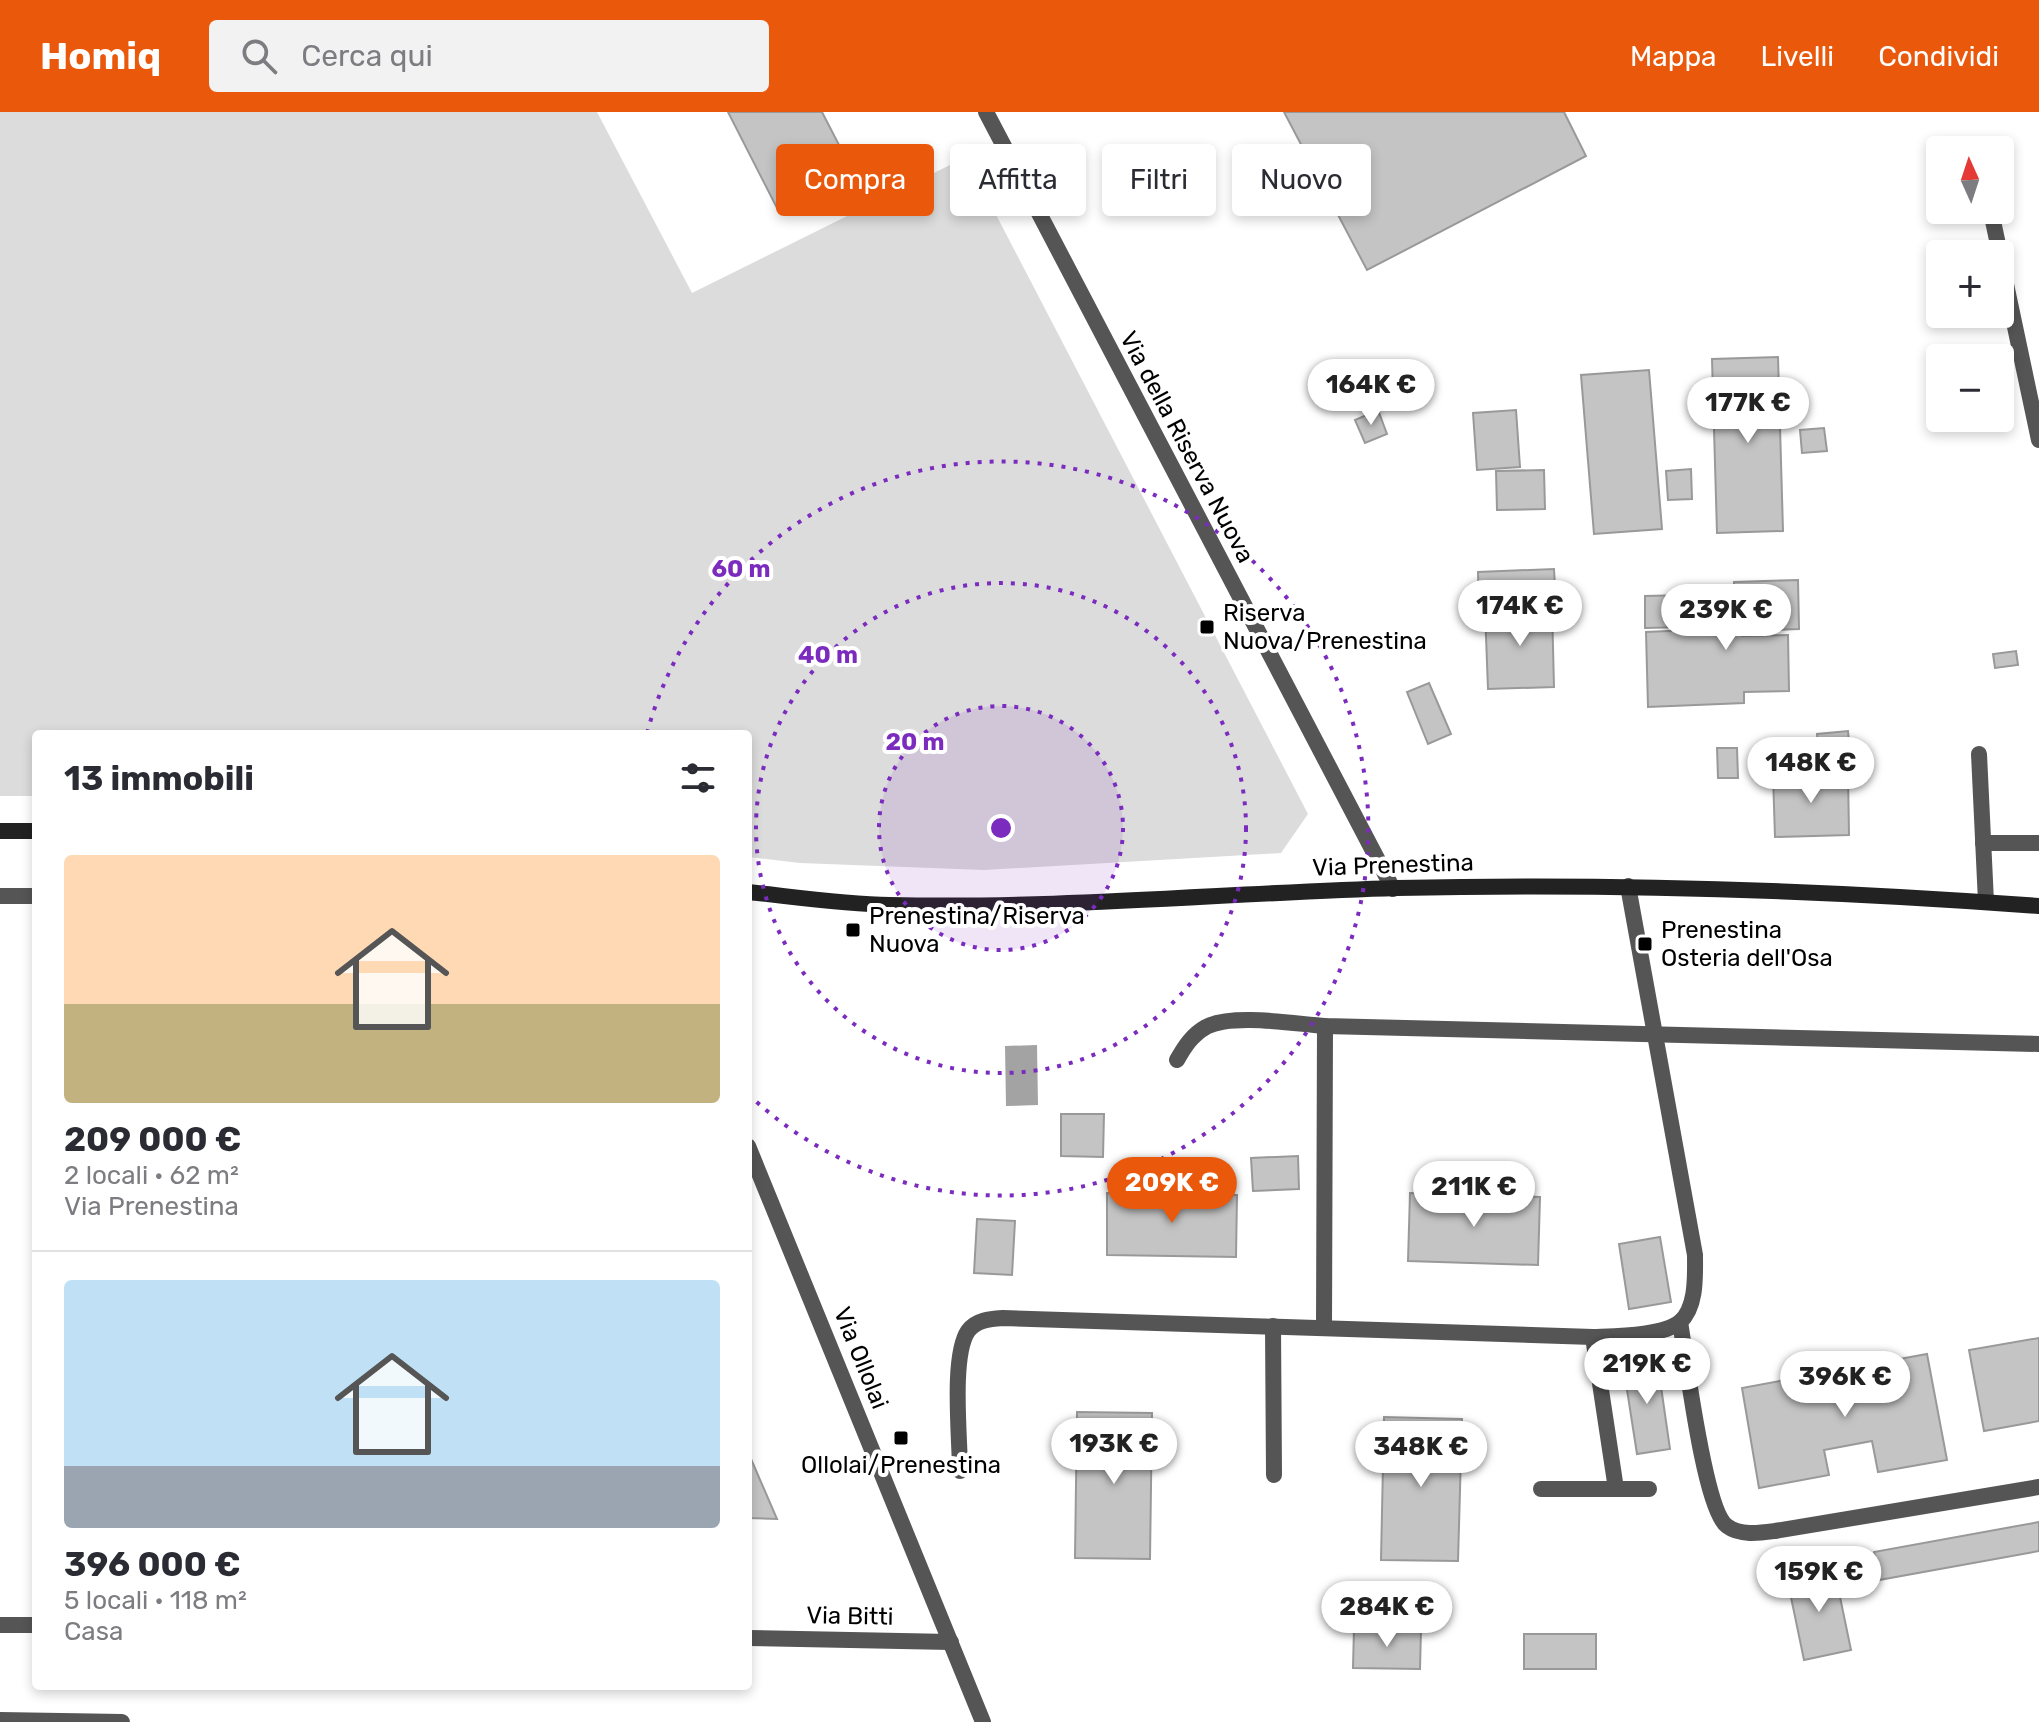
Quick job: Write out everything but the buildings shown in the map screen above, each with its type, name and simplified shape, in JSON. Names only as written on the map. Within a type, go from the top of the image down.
[{"type":"main road","points":[[0,831],[32,831]]},
{"type":"main road","name":"Via Prenestina","points":[[752,892],[887,905],[982,905],[1393,889],[1628,886],[1771,890],[2039,906]]},
{"type":"street","name":"Via della Riserva Nuova","points":[[986,112],[1393,889]]},
{"type":"street","points":[[2014,321],[2039,440]]},
{"type":"street","points":[[1979,754],[1986,902]]},
{"type":"street","points":[[1983,843],[2039,843]]},
{"type":"street","points":[[1628,886],[1695,1255],[1694,1290],[1680,1322],[1709,1487],[1718,1515],[1726,1526],[1740,1531],[1775,1531],[2039,1487]]},
{"type":"street","points":[[0,896],[32,896]]},
{"type":"street","points":[[1177,1060],[1195,1034],[1223,1022],[2039,1044]]},
{"type":"street","points":[[1324,1328],[1325,1026]]},
{"type":"street","name":"Via Ollolai","points":[[752,1156],[983,1722]]},
{"type":"street","points":[[960,1471],[960,1353],[968,1331],[984,1320],[1003,1318],[1593,1337],[1642,1334],[1680,1322]]},
{"type":"street","points":[[1273,1326],[1274,1475]]},
{"type":"street","points":[[1593,1337],[1616,1489]]},
{"type":"street","points":[[1541,1489],[1649,1489]]},
{"type":"street","points":[[0,1625],[32,1625]]},
{"type":"street","name":"Via Bitti","points":[[752,1638],[951,1642]]},
{"type":"street","points":[[0,1720],[122,1722]]},
{"type":"shaded area","points":[[0,112],[597,112],[692,293],[847,216],[934,216],[934,173],[950,165],[950,216],[997,216],[1308,814],[1281,853],[984,870],[800,863],[752,857],[752,730],[32,730],[32,796],[0,796]]},
{"type":"shaded area","points":[[1037,1045],[1038,1105],[1006,1106],[1005,1046]]},
{"type":"place","name":"Riserva Nuova/Prenestina","points":[[1207,627]]},
{"type":"place","name":"Prenestina/Riserva Nuova","points":[[853,930]]},
{"type":"place","name":"Prenestina Osteria dell'Osa","points":[[1645,944]]},
{"type":"place","name":"Ollolai/Prenestina","points":[[901,1438]]}]
